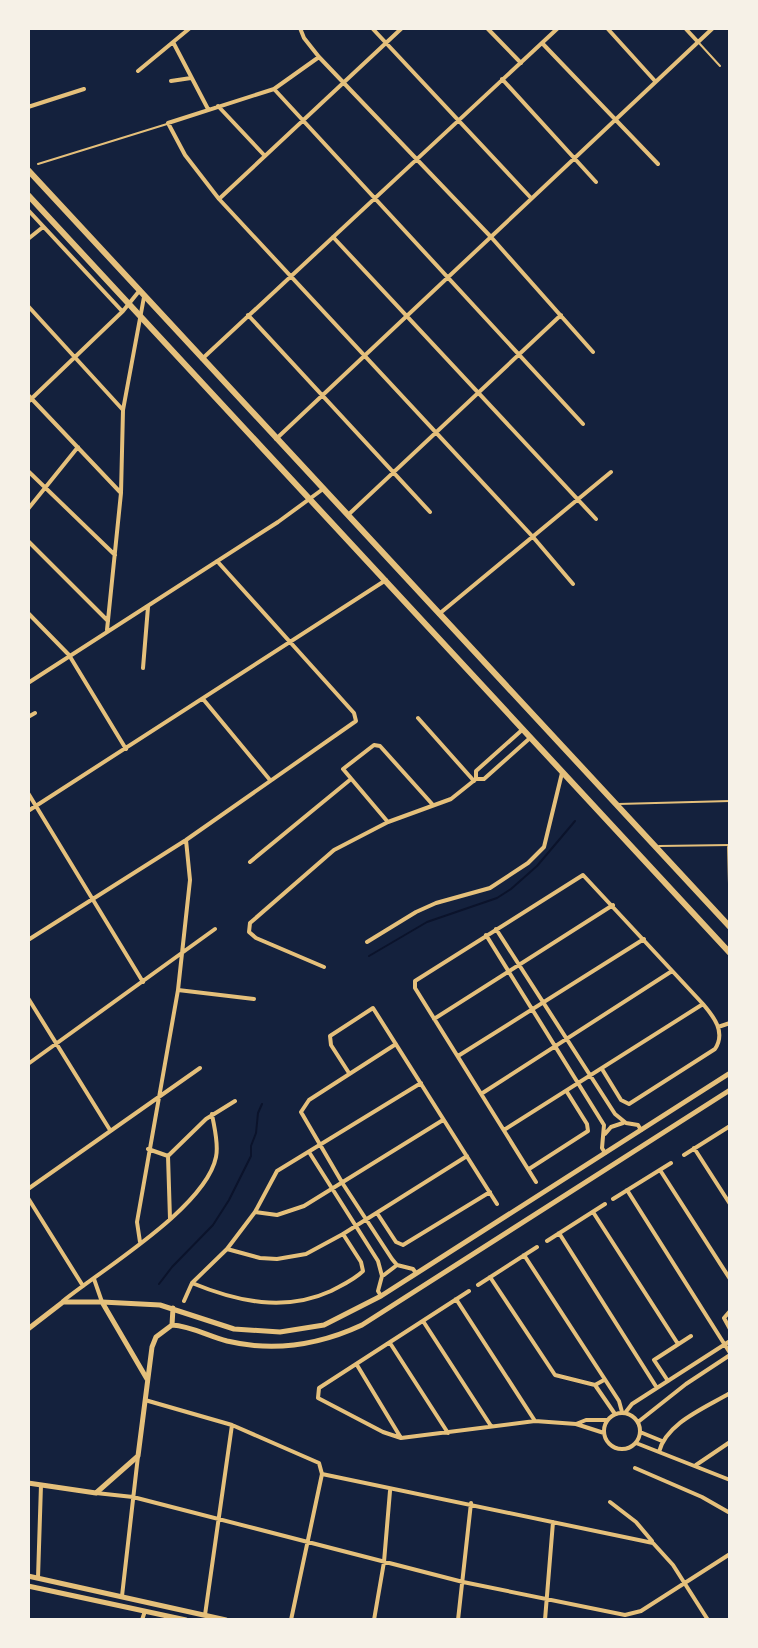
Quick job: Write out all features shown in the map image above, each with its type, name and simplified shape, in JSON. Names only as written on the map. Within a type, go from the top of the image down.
[{"type":"main road","points":[[28,170],[201,360],[730,926]]},
{"type":"main road","points":[[28,195],[730,953]]},
{"type":"main road","points":[[28,1329],[63,1302],[141,1303],[173,1308],[234,1329],[280,1332],[324,1325],[381,1296],[730,1073]]},
{"type":"main road","points":[[28,1483],[96,1493],[138,1456],[154,1342],[160,1333],[172,1325],[250,1345],[288,1346],[342,1334],[362,1325],[730,1090]]},
{"type":"main road","points":[[641,1130],[649,1142]]},
{"type":"main road","points":[[605,1153],[613,1165]]},
{"type":"main road","points":[[416,1273],[424,1285]]},
{"type":"main road","points":[[381,1296],[389,1308]]},
{"type":"main road","points":[[102,1302],[147,1380]]},
{"type":"main road","points":[[172,1325],[173,1308]]},
{"type":"main road","points":[[28,1576],[226,1620]]},
{"type":"main road","points":[[28,1586],[186,1620]]},
{"type":"street","points":[[138,71],[190,28]]},
{"type":"street","points":[[372,28],[531,198]]},
{"type":"street","points":[[219,199],[402,28]]},
{"type":"street","points":[[487,28],[521,63]]},
{"type":"street","points":[[201,360],[558,28]]},
{"type":"street","points":[[607,28],[655,81]]},
{"type":"street","points":[[685,28],[698,42]]},
{"type":"street","points":[[276,439],[713,28]]},
{"type":"street","points":[[300,30],[319,57],[491,237],[593,352]]},
{"type":"street","points":[[173,42],[208,109]]},
{"type":"street","points":[[542,43],[658,164]]},
{"type":"street","points":[[319,57],[274,89],[168,123],[185,155],[219,199],[573,584]]},
{"type":"street","points":[[171,81],[191,78]]},
{"type":"street","points":[[502,79],[596,182]]},
{"type":"street","points":[[28,107],[84,89]]},
{"type":"street","points":[[274,89],[583,424]]},
{"type":"street","points":[[218,106],[265,156]]},
{"type":"street","points":[[28,210],[123,311]]},
{"type":"street","points":[[28,239],[43,227]]},
{"type":"street","points":[[333,237],[596,519]]},
{"type":"street","points":[[121,493],[29,398],[142,293]]},
{"type":"street","points":[[106,632],[121,493],[123,410],[142,293]]},
{"type":"street","points":[[28,306],[123,410]]},
{"type":"street","points":[[248,315],[430,512]]},
{"type":"street","points":[[348,515],[561,315]]},
{"type":"street","points":[[28,509],[78,447]]},
{"type":"street","points":[[28,471],[115,555]]},
{"type":"street","points":[[439,614],[611,472]]},
{"type":"street","points":[[28,683],[311,500],[323,489]]},
{"type":"street","points":[[28,541],[108,622]]},
{"type":"street","points":[[28,940],[186,840],[357,719],[217,561]]},
{"type":"street","points":[[28,811],[386,580]]},
{"type":"street","points":[[143,668],[148,605]]},
{"type":"street","points":[[28,613],[69,655],[126,749]]},
{"type":"street","points":[[203,699],[270,780]]},
{"type":"street","points":[[28,717],[35,713]]},
{"type":"street","points":[[418,718],[475,780]]},
{"type":"street","points":[[475,780],[476,771],[522,730]]},
{"type":"street","points":[[324,967],[256,938],[249,932],[250,923],[334,850],[388,822],[458,795],[475,780],[484,779],[530,738]]},
{"type":"street","points":[[388,822],[343,769],[374,745],[380,746],[433,805]]},
{"type":"street","points":[[488,761],[495,769]]},
{"type":"street","points":[[367,942],[436,903],[490,888],[536,856],[544,847],[562,773]]},
{"type":"street","points":[[250,862],[351,779]]},
{"type":"street","points":[[28,793],[144,983]]},
{"type":"street","points":[[140,1242],[137,1222],[148,1149],[161,1095],[178,990],[190,880],[186,840]]},
{"type":"street","points":[[536,1182],[414,983],[581,875],[613,905],[703,1004],[718,1027],[719,1043],[715,1049],[629,1104],[621,1100],[602,1069]]},
{"type":"street","points":[[434,1019],[613,905]]},
{"type":"street","points":[[28,1064],[215,929]]},
{"type":"street","points":[[496,929],[590,1076],[617,1116],[626,1123]]},
{"type":"street","points":[[486,935],[604,1125],[602,1148],[605,1153]]},
{"type":"street","points":[[458,1056],[644,939]]},
{"type":"street","points":[[481,1094],[672,971]]},
{"type":"street","points":[[178,990],[254,999]]},
{"type":"street","points":[[28,998],[110,1130]]},
{"type":"street","points":[[504,1130],[703,1004]]},
{"type":"street","points":[[349,1073],[329,1039],[333,1032],[373,1008],[497,1204]]},
{"type":"street","points":[[718,1027],[730,1023]]},
{"type":"street","points":[[396,1044],[309,1100],[302,1107],[302,1116],[383,1246],[397,1265],[413,1269],[416,1273]]},
{"type":"street","points":[[28,1189],[200,1068]]},
{"type":"street","points":[[184,1301],[192,1283],[227,1249],[255,1212],[277,1171],[421,1083]]},
{"type":"street","points":[[529,1169],[588,1131],[587,1124],[567,1092]]},
{"type":"street","points":[[170,1219],[168,1156],[212,1114],[235,1101]]},
{"type":"street","points":[[596,1111],[609,1104]]},
{"type":"street","points":[[63,1302],[195,1197],[210,1175],[217,1153],[212,1114]]},
{"type":"street","points":[[255,1212],[270,1215],[287,1213],[343,1184],[443,1120]]},
{"type":"street","points":[[605,1134],[617,1124],[626,1123],[638,1125],[641,1130]]},
{"type":"street","points":[[684,1155],[729,1128]]},
{"type":"street","points":[[694,1148],[730,1204]]},
{"type":"street","points":[[148,1149],[168,1156]]},
{"type":"street","points":[[309,1152],[373,1254],[382,1276],[378,1291],[381,1296]]},
{"type":"street","points":[[227,1249],[260,1258],[295,1257],[316,1250],[467,1156]]},
{"type":"street","points":[[613,1199],[671,1163]]},
{"type":"street","points":[[660,1170],[730,1279]]},
{"type":"street","points":[[627,1190],[728,1343],[730,1354],[638,1422]]},
{"type":"street","points":[[377,1213],[396,1242],[403,1245],[490,1192]]},
{"type":"street","points":[[28,1198],[83,1286]]},
{"type":"street","points":[[547,1241],[605,1204]]},
{"type":"street","points":[[593,1212],[678,1344]]},
{"type":"street","points":[[364,1240],[374,1233]]},
{"type":"street","points":[[559,1233],[657,1388]]},
{"type":"street","points":[[192,1283],[217,1293],[259,1303],[298,1301],[323,1294],[363,1271],[361,1262],[343,1234]]},
{"type":"street","points":[[373,1254],[383,1246]]},
{"type":"street","points":[[478,1285],[537,1247]]},
{"type":"street","points":[[469,1291],[319,1388],[317,1395],[322,1401],[401,1438],[535,1421],[576,1424],[604,1433],[613,1447],[629,1448],[640,1432],[638,1422],[624,1412],[524,1255]]},
{"type":"street","points":[[382,1276],[397,1265]]},
{"type":"street","points":[[490,1277],[555,1375],[595,1385],[615,1414]]},
{"type":"street","points":[[94,1279],[102,1302]]},
{"type":"street","points":[[456,1299],[535,1421]]},
{"type":"street","points":[[730,1311],[724,1318],[730,1329]]},
{"type":"street","points":[[423,1321],[492,1427]]},
{"type":"street","points":[[668,1381],[654,1360],[691,1336]]},
{"type":"street","points":[[390,1343],[448,1433]]},
{"type":"street","points":[[576,1424],[586,1420],[607,1420],[624,1412],[728,1343]]},
{"type":"street","points":[[357,1365],[401,1438]]},
{"type":"street","points":[[595,1385],[604,1380]]},
{"type":"street","points":[[659,1452],[662,1441],[671,1430],[730,1393]]},
{"type":"street","points":[[145,1400],[232,1425],[316,1460],[322,1474],[291,1620]]},
{"type":"street","points":[[604,1433],[607,1420]]},
{"type":"street","points":[[205,1615],[232,1425]]},
{"type":"street","points":[[640,1432],[662,1441]]},
{"type":"street","points":[[694,1466],[730,1442]]},
{"type":"street","points":[[635,1443],[730,1480]]},
{"type":"street","points":[[122,1596],[138,1456]]},
{"type":"street","points":[[635,1468],[702,1497],[730,1513]]},
{"type":"street","points":[[322,1474],[653,1543]]},
{"type":"street","points":[[38,1578],[41,1485]]},
{"type":"street","points":[[374,1620],[384,1562],[390,1490]]},
{"type":"street","points":[[96,1493],[133,1497],[463,1582],[630,1618],[730,1554]]},
{"type":"street","points":[[610,1502],[636,1522],[685,1584],[708,1620]]},
{"type":"street","points":[[458,1620],[471,1503]]},
{"type":"street","points":[[545,1620],[553,1522]]},
{"type":"street","points":[[142,1620],[145,1611]]},
{"type":"lane","points":[[698,42],[720,66]]},
{"type":"lane","points":[[38,164],[168,123]]},
{"type":"lane","points":[[617,804],[730,801]]},
{"type":"lane","points":[[656,847],[729,845],[730,926]]},
{"type":"waterway","points":[[369,956],[427,922],[497,898],[511,889],[537,866],[575,821]]},
{"type":"waterway","points":[[159,1284],[213,1225],[229,1200],[251,1156],[262,1104]]}]
